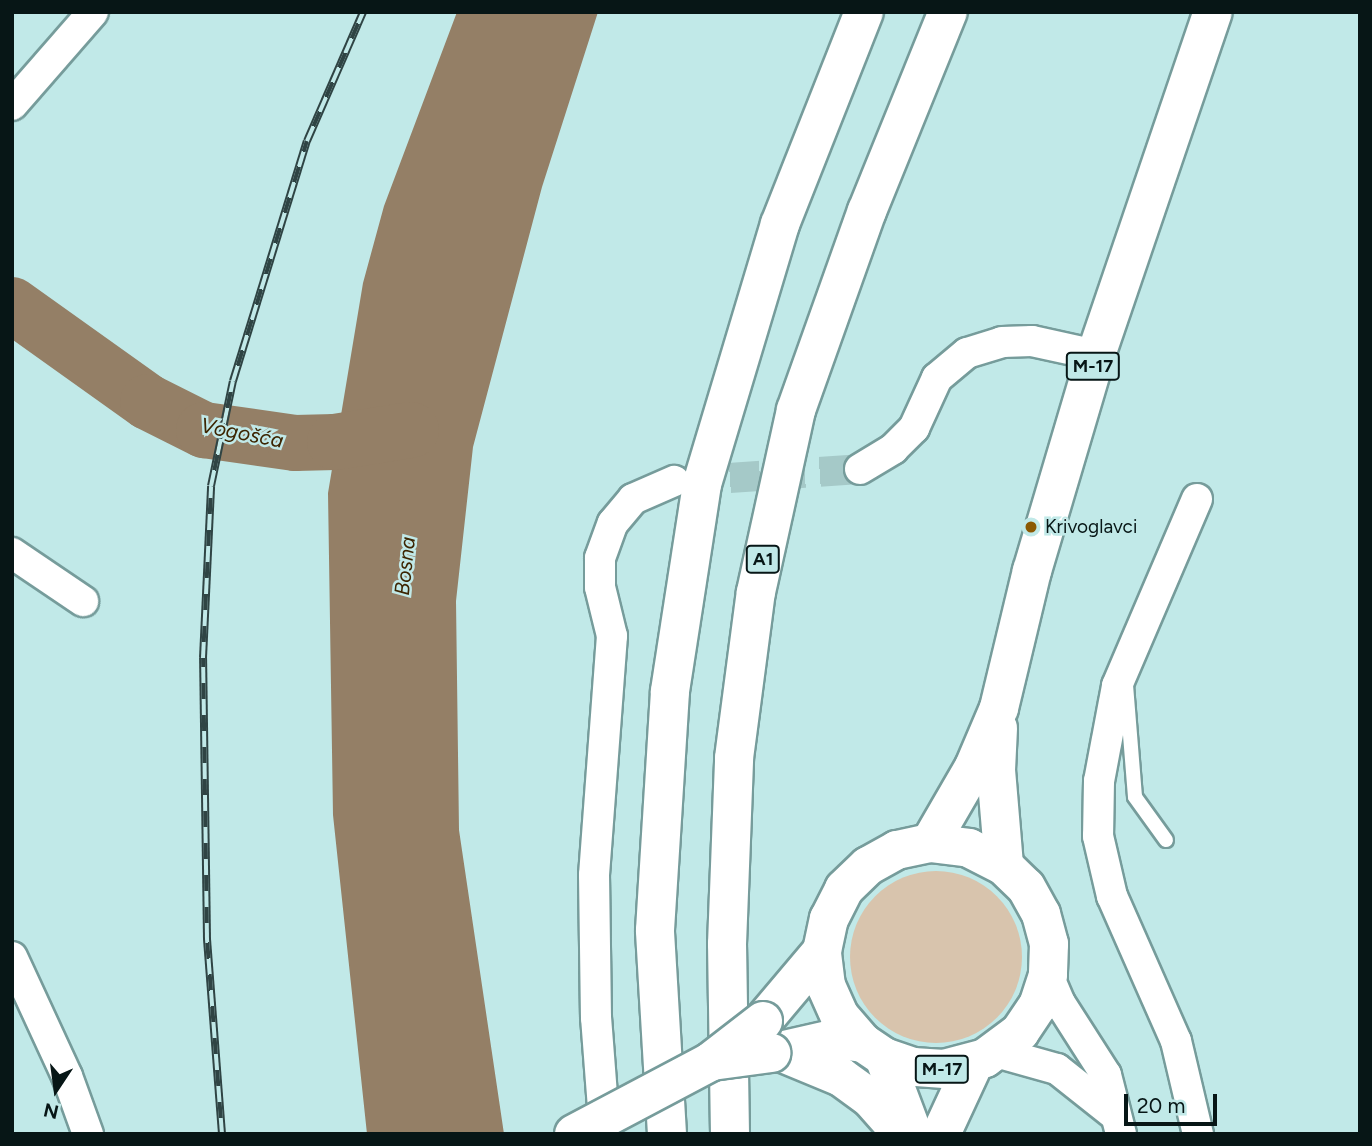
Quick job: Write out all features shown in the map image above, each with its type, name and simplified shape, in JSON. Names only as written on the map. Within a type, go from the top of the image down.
[{"type":"main road","points":[[667,1134],[655,930],[670,691],[702,484],[780,224],[864,12]]},
{"type":"main road","name":"A1","points":[[730,1134],[727,944],[734,758],[756,593],[796,410],[867,211],[948,12]]},
{"type":"main road","name":"M-17","points":[[930,844],[974,767],[999,708],[1031,571],[1096,355],[1213,12]]},
{"type":"main road","name":"M-17","points":[[999,708],[996,770],[1004,866]]},
{"type":"main road","name":"M-17","points":[[574,1134],[710,1062],[771,1042],[832,1039],[873,1050],[913,1067],[944,1069],[985,1058],[1032,1014],[1048,975],[1049,944],[1041,914],[1026,887],[1004,866],[969,848],[930,844],[897,850],[868,866],[844,889],[828,919],[822,951],[771,1042]]},
{"type":"main road","name":"M-17","points":[[822,951],[831,996],[840,1017],[873,1050]]},
{"type":"main road","points":[[771,1042],[841,1077],[870,1098],[902,1134]]},
{"type":"main road","points":[[873,1050],[913,1134]]},
{"type":"main road","points":[[941,1134],[985,1058]]},
{"type":"street","points":[[12,105],[93,12]]},
{"type":"street","points":[[860,469],[893,449],[914,428],[937,378],[967,353],[1002,342],[1032,341],[1096,355]]},
{"type":"street","points":[[605,1134],[596,1018],[594,875],[612,636],[600,587],[600,558],[613,523],[634,499],[674,481]]},
{"type":"street","points":[[1197,499],[1124,670],[1105,730],[1098,836],[1112,896],[1177,1041],[1198,1134]]},
{"type":"street","points":[[12,553],[83,601]]},
{"type":"street","points":[[12,957],[67,1076],[88,1134]]},
{"type":"street","points":[[1048,975],[1060,1003],[1105,1075],[1118,1124]]},
{"type":"street","points":[[985,1058],[1058,1069],[1118,1124]]},
{"type":"lane","points":[[1124,670],[1135,797],[1166,840]]},
{"type":"shaded area","points":[[936,871],[969,878],[996,897],[1015,924],[1022,957],[1015,990],[996,1017],[969,1036],[936,1043],[903,1036],[876,1017],[857,990],[850,957],[857,924],[876,897],[903,878]]},
{"type":"water","name":"Bosna","points":[[457,12],[598,12],[542,187],[473,447],[456,601],[459,830],[504,1134],[367,1134],[333,815],[328,493],[363,283],[384,206]]},
{"type":"waterway","name":"Vogošća","points":[[12,305],[148,402],[204,430],[295,443],[335,442],[411,430]]},
{"type":"tunnel","points":[[685,481],[860,469]]},
{"type":"railway","points":[[222,1134],[207,939],[203,658],[211,486],[233,381],[307,141],[363,12]]},
{"type":"place","name":"Krivoglavci","points":[[1031,527]]}]
